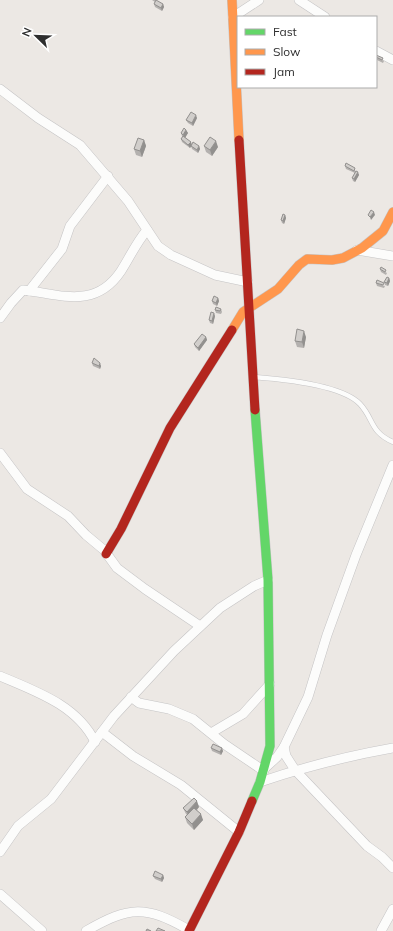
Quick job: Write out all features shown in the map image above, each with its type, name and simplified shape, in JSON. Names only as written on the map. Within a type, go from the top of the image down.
[{"type":"street","points":[[232,0],[237,88]]},
{"type":"street","points":[[233,17],[259,0]]},
{"type":"street","points":[[299,0],[323,16]]},
{"type":"street","points":[[377,52],[393,60]]},
{"type":"street","points":[[86,931],[109,918],[130,911],[146,911],[167,917],[189,931],[239,832],[260,782],[270,746],[268,580],[252,377],[237,88]]},
{"type":"street","points":[[0,89],[38,118],[80,145],[128,201],[158,246],[171,255],[215,275],[248,282]]},
{"type":"street","points":[[29,291],[62,249],[70,226],[108,176]]},
{"type":"street","points":[[106,554],[121,529],[170,428],[220,350],[237,319],[249,307],[278,289],[299,265],[307,259],[332,260],[343,258],[357,250],[384,231],[393,212]]},
{"type":"street","points":[[0,318],[23,290],[62,297],[79,297],[94,294],[108,286],[120,272],[136,244],[147,230]]},
{"type":"street","points":[[357,250],[393,256]]},
{"type":"street","points":[[0,453],[27,489],[68,516],[106,554],[117,568],[200,626]]},
{"type":"street","points":[[264,770],[277,757],[284,747],[308,697],[327,635],[356,555],[393,465]]},
{"type":"street","points":[[0,852],[18,826],[51,799],[102,732],[131,697],[200,626],[220,608],[237,596],[268,580]]},
{"type":"street","points":[[0,676],[48,699],[76,715],[90,732],[95,742]]},
{"type":"street","points":[[211,733],[243,714],[270,684]]},
{"type":"street","points":[[131,697],[139,703],[169,709],[193,719],[264,770]]},
{"type":"street","points":[[102,732],[132,756],[181,785],[239,832]]},
{"type":"street","points":[[284,747],[286,756],[295,770],[367,846],[382,857],[393,868]]},
{"type":"street","points":[[260,782],[295,770],[393,748]]},
{"type":"street","points":[[0,894],[42,931]]},
{"type":"street","points":[[381,931],[393,909]]},
{"type":"lane","points":[[252,377],[284,379],[306,383],[343,394],[359,403],[373,427],[386,439],[393,442]]},
{"type":"building","points":[[156,0],[163,4],[161,8],[154,4]]},
{"type":"building","points":[[377,55],[383,58],[382,60],[377,58]]},
{"type":"building","points":[[191,112],[196,115],[192,123],[186,120]]},
{"type":"building","points":[[184,128],[186,130],[183,135],[181,133]]},
{"type":"building","points":[[183,136],[191,142],[188,145],[181,139]]},
{"type":"building","points":[[210,137],[216,141],[210,150],[204,146]]},
{"type":"building","points":[[138,138],[144,140],[140,151],[134,149]]},
{"type":"building","points":[[193,142],[199,146],[197,150],[191,146]]},
{"type":"building","points":[[346,163],[355,168],[354,171],[345,166]]},
{"type":"building","points":[[356,171],[358,172],[354,179],[352,178]]},
{"type":"building","points":[[371,210],[374,212],[370,217],[368,215]]},
{"type":"building","points":[[283,214],[285,215],[283,221],[281,220]]},
{"type":"building","points":[[381,267],[386,270],[385,272],[380,269]]},
{"type":"building","points":[[387,277],[389,278],[387,283],[384,282]]},
{"type":"building","points":[[377,280],[384,283],[383,285],[376,283]]},
{"type":"building","points":[[214,296],[218,298],[216,303],[212,301]]},
{"type":"building","points":[[216,307],[221,309],[220,311],[215,310]]},
{"type":"building","points":[[211,312],[214,313],[212,321],[209,320]]},
{"type":"building","points":[[297,329],[304,331],[302,342],[295,341]]},
{"type":"building","points":[[202,334],[206,337],[198,348],[194,344]]},
{"type":"building","points":[[94,358],[100,363],[99,366],[92,363]]},
{"type":"building","points":[[213,744],[222,748],[220,752],[211,748]]},
{"type":"building","points":[[194,798],[197,801],[187,812],[183,808]]},
{"type":"building","points":[[194,808],[201,814],[192,824],[185,817]]},
{"type":"building","points":[[155,871],[163,875],[161,879],[153,876]]},
{"type":"building","points":[[158,928],[165,931],[156,931]]},
{"type":"traffic: fast","points":[[252,801],[260,782],[270,746],[268,580],[255,410]]},
{"type":"traffic: slow","points":[[232,0],[239,140]]},
{"type":"traffic: slow","points":[[232,330],[243,312],[278,289],[299,265],[307,259],[332,260],[343,258],[362,248],[383,231],[393,212]]},
{"type":"traffic: jam","points":[[239,140],[255,410]]},
{"type":"traffic: jam","points":[[106,554],[121,529],[170,428],[232,330]]},
{"type":"traffic: jam","points":[[189,931],[239,832],[252,801]]}]
